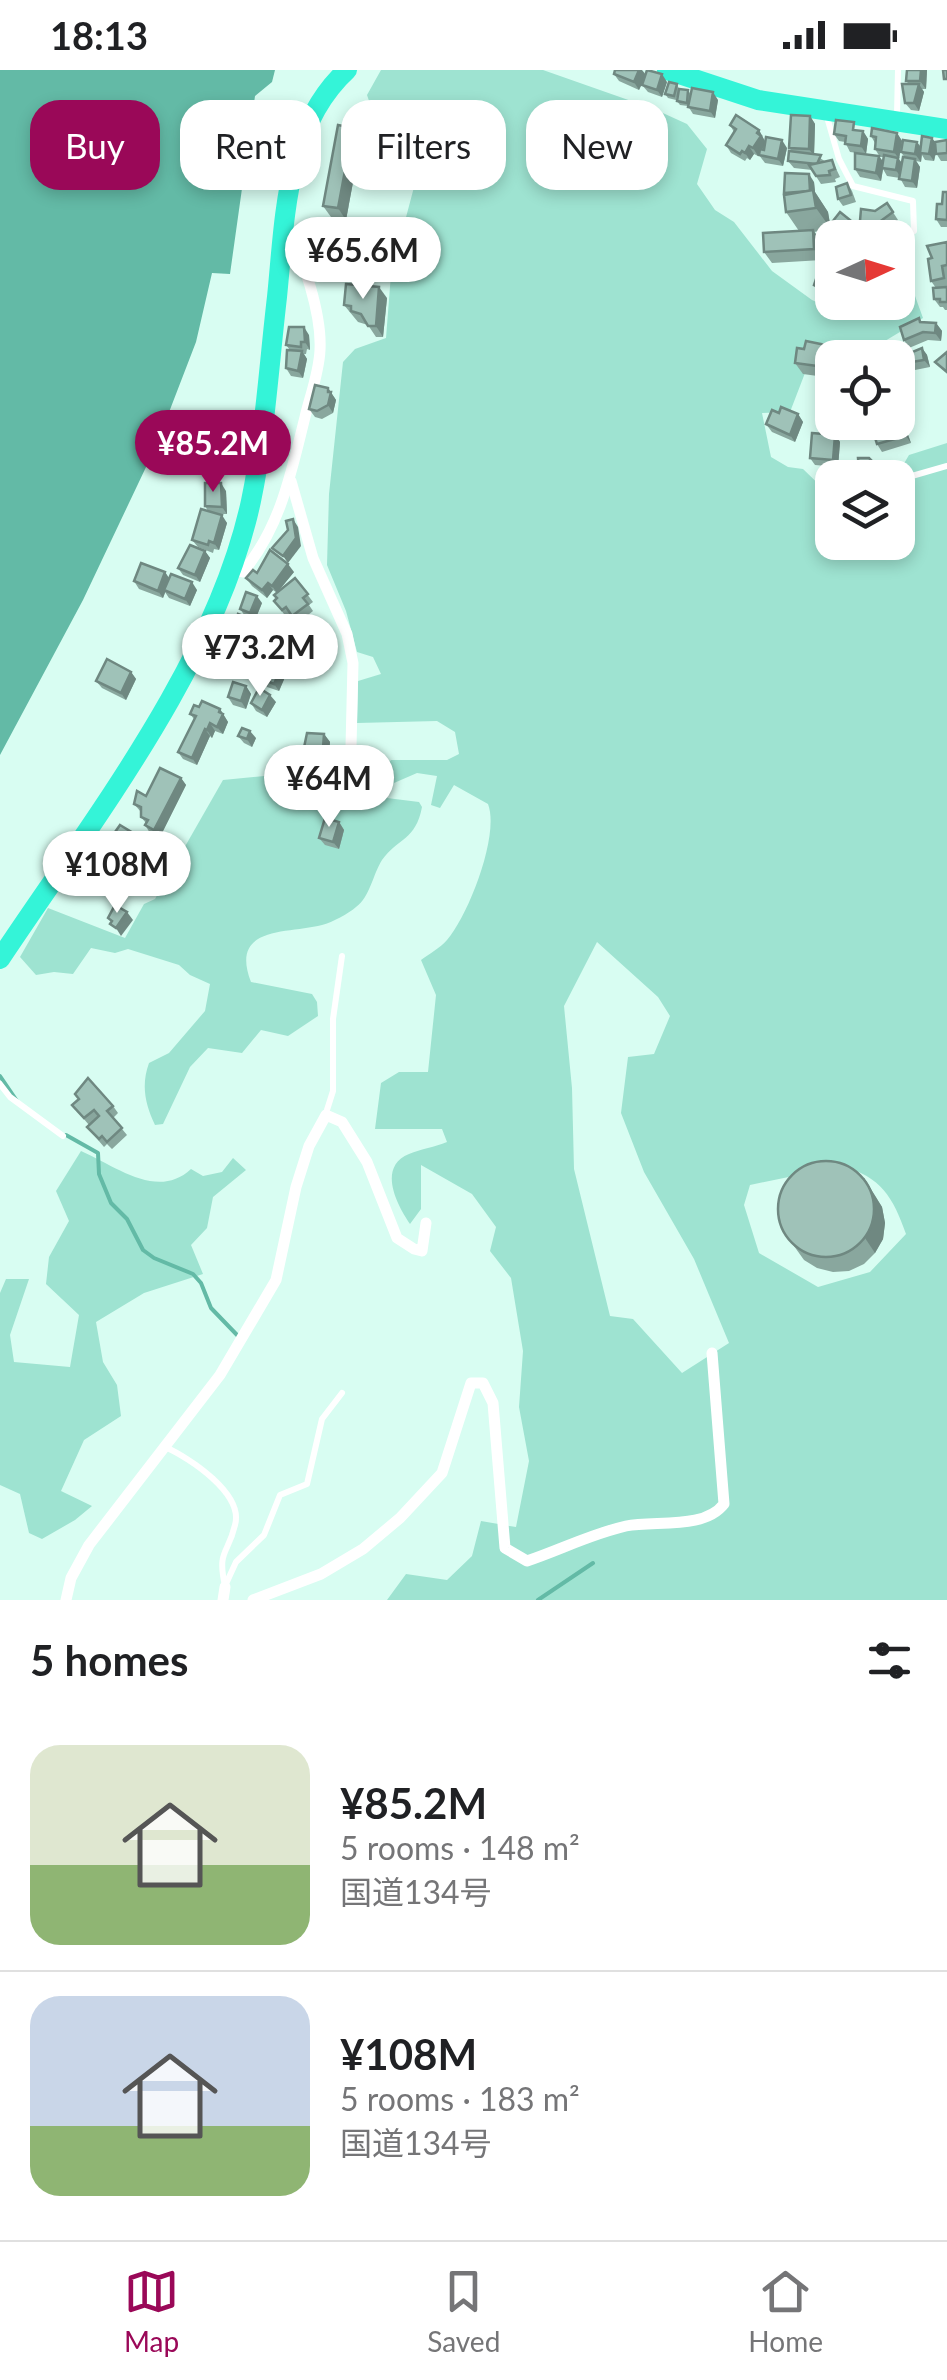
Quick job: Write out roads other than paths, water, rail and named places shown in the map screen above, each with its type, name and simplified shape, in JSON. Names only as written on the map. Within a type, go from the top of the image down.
[{"type":"highway","points":[[0,959],[138,750],[199,642],[230,569],[250,504],[258,458],[294,167],[321,102],[348,70]]},
{"type":"highway","points":[[668,70],[694,75],[758,100],[947,129]]},
{"type":"street","points":[[230,569],[243,572],[255,558],[282,507],[320,350],[319,328],[300,252],[285,222]]},
{"type":"street","points":[[291,482],[313,558],[347,634],[353,662],[350,789]]},
{"type":"street","points":[[66,1600],[71,1578],[89,1545],[237,1350],[276,1280],[296,1188],[309,1146],[326,1115],[342,1122],[367,1162],[397,1238],[422,1251],[426,1223]]},
{"type":"street","points":[[252,1600],[321,1574],[363,1548],[400,1518],[442,1473],[471,1384],[483,1383],[493,1403],[505,1548],[527,1561],[630,1525],[681,1522],[717,1513],[724,1504],[712,1353]]},
{"type":"lane","points":[[896,122],[898,70]]},
{"type":"lane","points":[[826,111],[839,159],[853,186],[913,201],[914,220]]},
{"type":"lane","points":[[915,475],[947,466]]},
{"type":"lane","points":[[326,1115],[333,1091],[333,1019],[342,956]]},
{"type":"lane","points":[[0,1084],[10,1098],[63,1136]]},
{"type":"lane","points":[[224,1593],[236,1562],[264,1535],[280,1495],[307,1484],[322,1419],[342,1393]]},
{"type":"lane","points":[[165,1448],[202,1468],[235,1508],[236,1523],[222,1554],[224,1593]]},
{"type":"waterway","points":[[0,1076],[17,1101]]},
{"type":"waterway","points":[[66,1135],[98,1153],[99,1174],[111,1203],[127,1219],[143,1250],[193,1274],[211,1308],[238,1336]]},
{"type":"waterway","points":[[538,1600],[593,1563]]}]
